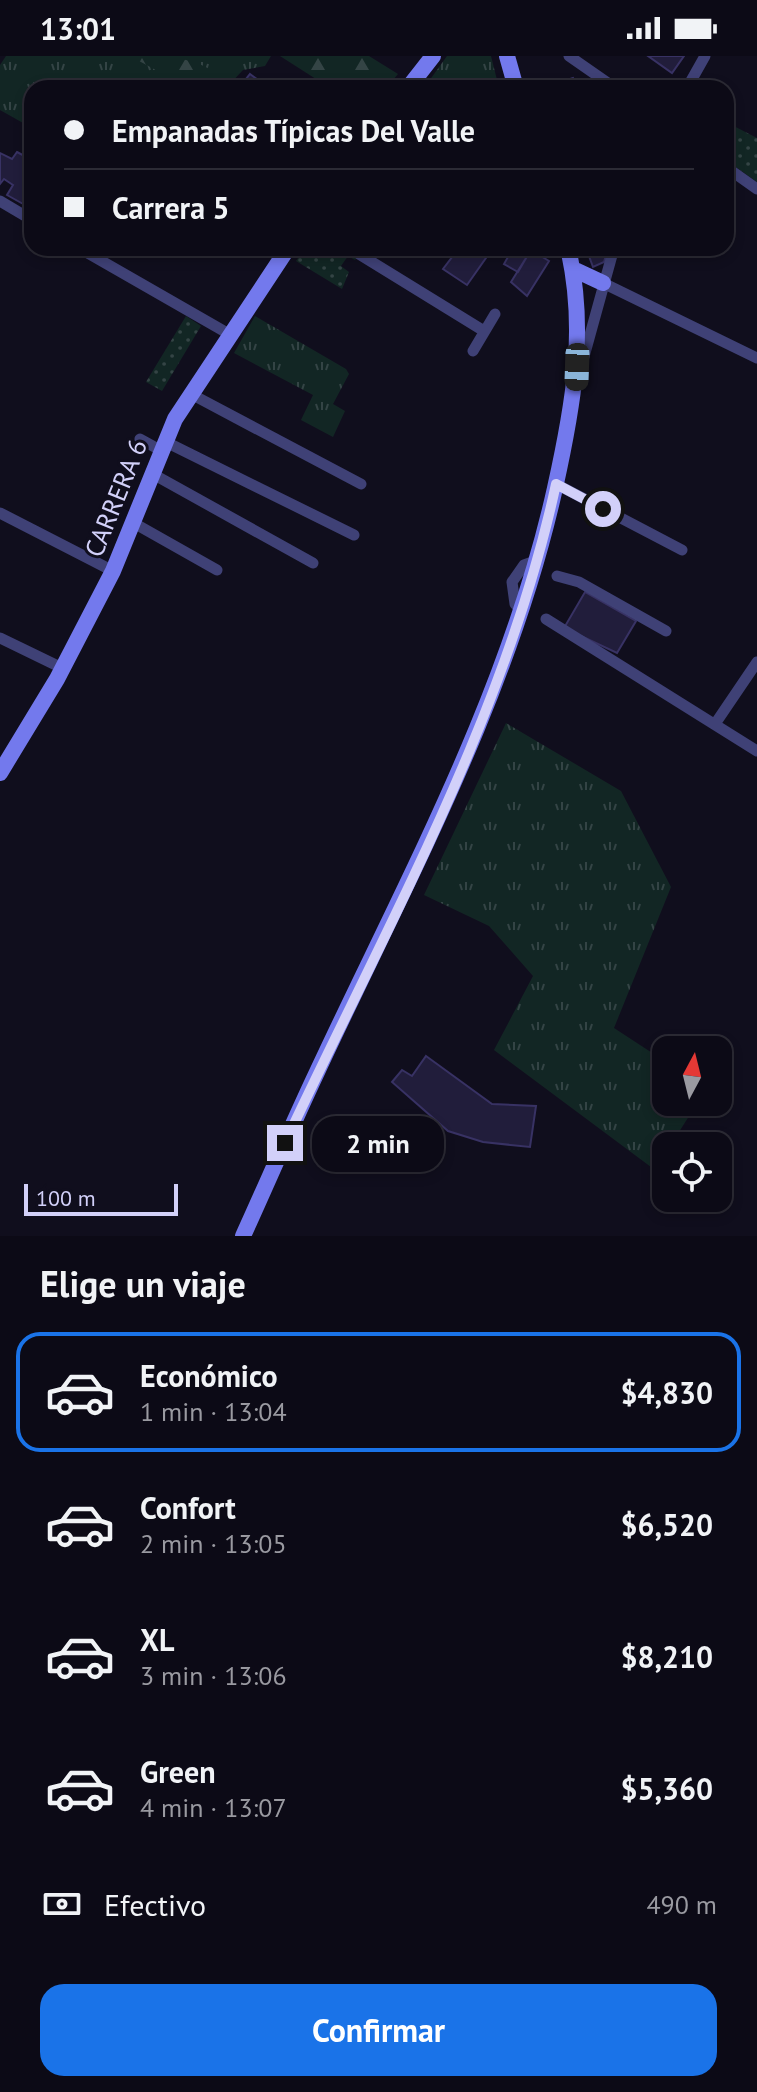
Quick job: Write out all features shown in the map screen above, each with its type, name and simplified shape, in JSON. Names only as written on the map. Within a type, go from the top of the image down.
[{"type":"main road","points":[[414,80],[433,56]]},
{"type":"main road","points":[[507,56],[514,80]]},
{"type":"main road","name":"CARRERA 6","points":[[0,773],[62,668],[113,571],[162,446],[229,334],[283,256]]},
{"type":"main road","points":[[243,1236],[316,1073],[435,830],[522,612],[538,560],[576,387],[573,269],[570,256]]},
{"type":"main road","points":[[573,269],[603,283]]},
{"type":"street","points":[[569,56],[604,80]]},
{"type":"street","points":[[692,80],[705,56]]},
{"type":"street","points":[[734,173],[757,189]]},
{"type":"street","points":[[0,201],[24,215]]},
{"type":"street","points":[[93,256],[229,334]]},
{"type":"street","points":[[362,256],[484,331]]},
{"type":"street","points":[[576,387],[611,256]]},
{"type":"street","points":[[603,283],[756,355]]},
{"type":"street","points":[[473,351],[495,314]]},
{"type":"street","points":[[191,394],[361,484]]},
{"type":"street","points":[[140,439],[162,446],[354,535]]},
{"type":"street","points":[[151,473],[313,563]]},
{"type":"street","points":[[556,484],[682,550]]},
{"type":"street","points":[[0,513],[113,571]]},
{"type":"street","points":[[132,522],[217,570]]},
{"type":"street","points":[[557,576],[579,582],[666,631]]},
{"type":"street","points":[[546,619],[757,751]]},
{"type":"street","points":[[0,638],[62,668]]},
{"type":"street","points":[[715,724],[757,662]]},
{"type":"green space","points":[[6,56],[271,56],[265,66],[243,70],[234,80],[24,80],[24,124],[0,110],[0,65]]},
{"type":"green space","points":[[130,56],[184,59],[207,67],[225,80],[174,80]]},
{"type":"green space","points":[[280,56],[369,56],[398,74],[393,80],[318,80]]},
{"type":"green space","points":[[447,56],[491,56],[497,80],[430,80]]},
{"type":"green space","points":[[734,126],[757,138],[757,182],[734,166]]},
{"type":"green space","points":[[299,256],[348,256],[341,266],[349,272],[342,289],[296,261]]},
{"type":"green space","points":[[186,316],[201,326],[162,391],[146,382]]},
{"type":"green space","points":[[255,316],[346,369],[349,374],[333,404],[345,411],[333,437],[301,420],[313,395],[234,353]]},
{"type":"green space","points":[[506,723],[621,791],[671,887],[614,1028],[652,1053],[652,1116],[689,1116],[679,1132],[652,1132],[652,1168],[494,1050],[533,976],[489,926],[424,895]]},
{"type":"building","points":[[648,56],[684,56],[672,73]]},
{"type":"building","points":[[17,152],[24,156],[24,204],[7,195],[13,185],[4,179],[0,184],[0,153],[12,159]]},
{"type":"building","points":[[453,256],[487,256],[467,285],[443,269]]},
{"type":"building","points":[[508,256],[527,256],[518,272],[504,264]]},
{"type":"building","points":[[527,256],[541,256],[549,261],[527,296],[511,282]]},
{"type":"building","points":[[589,256],[606,256],[604,262],[593,267]]},
{"type":"building","points":[[585,592],[636,621],[617,653],[564,628]]},
{"type":"building","points":[[426,1056],[492,1104],[536,1106],[530,1147],[483,1142],[448,1131],[392,1082],[402,1070],[412,1076]]},
{"type":"route","points":[[285,1143],[435,830],[505,661],[528,594],[556,484],[603,509]]}]
